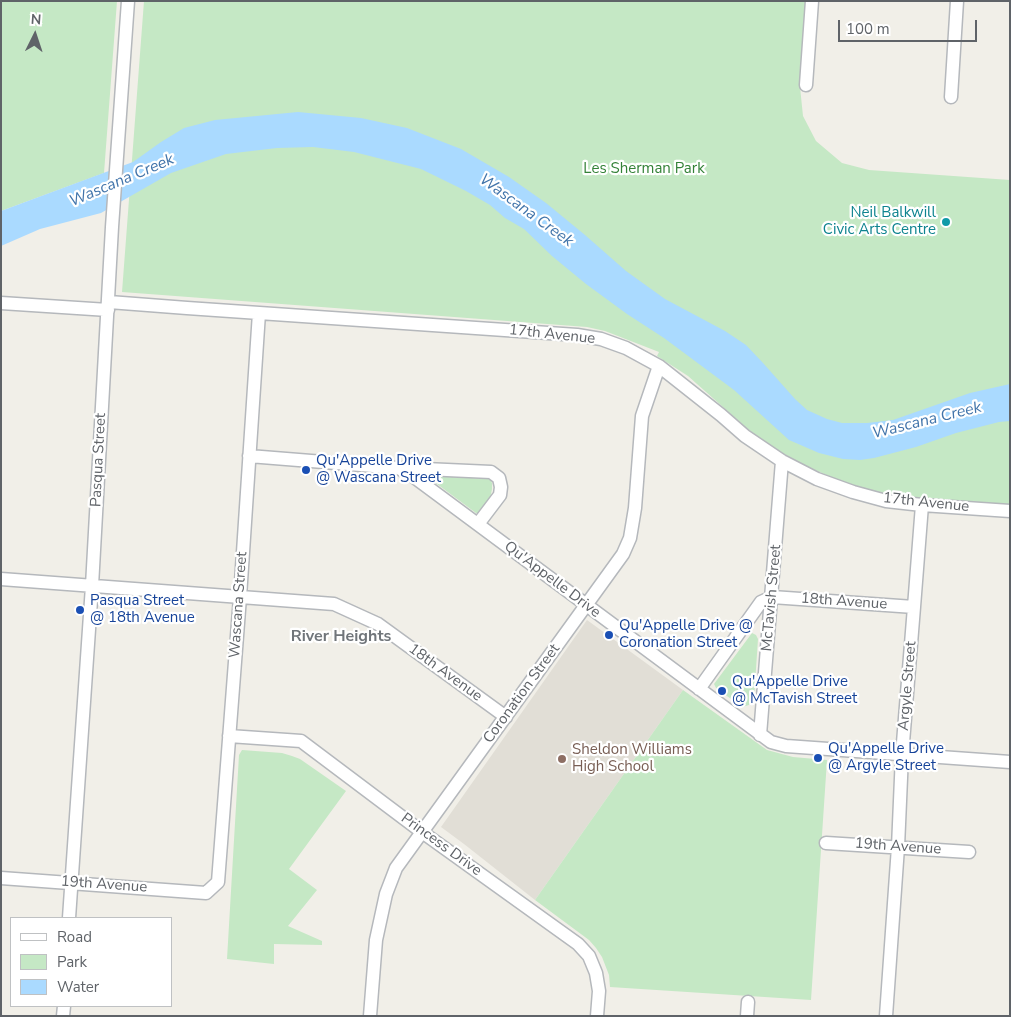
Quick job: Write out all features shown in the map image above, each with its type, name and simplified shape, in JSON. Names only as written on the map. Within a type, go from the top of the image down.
[{"type":"street","name":"Pasqua Street","points":[[69,917],[92,586],[112,227],[128,1]]},
{"type":"street","points":[[806,85],[812,1]]},
{"type":"street","points":[[951,97],[957,1]]},
{"type":"street","name":"17th Avenue","points":[[1,303],[187,308],[578,335],[626,348],[659,366],[721,415],[744,436],[782,461],[817,479],[886,501],[1010,512]]},
{"type":"street","name":"Wascana Street","points":[[206,893],[218,882],[259,313]]},
{"type":"street","name":"Coronation Street","points":[[370,1016],[376,940],[386,894],[396,868],[624,554],[630,538],[635,508],[642,416],[659,366]]},
{"type":"street","name":"Qu'Appelle Drive","points":[[249,456],[398,468],[491,472],[498,478],[501,487],[500,495],[478,524]]},
{"type":"street","name":"McTavish Street","points":[[760,734],[782,461]]},
{"type":"street","name":"Qu'Appelle Drive","points":[[398,468],[410,474],[771,742],[786,746],[1010,762]]},
{"type":"street","name":"Argyle Street","points":[[886,1016],[898,847],[902,755],[922,505]]},
{"type":"street","name":"18th Avenue","points":[[1,579],[334,604],[378,624],[506,717]]},
{"type":"street","points":[[699,689],[761,602],[772,597]]},
{"type":"street","name":"18th Avenue","points":[[772,597],[914,607]]},
{"type":"street","name":"Princess Drive","points":[[229,736],[302,741],[422,832],[578,944],[589,956],[596,973],[599,991],[597,1016]]},
{"type":"street","name":"19th Avenue","points":[[826,843],[969,852]]},
{"type":"street","name":"19th Avenue","points":[[1,878],[206,893]]},
{"type":"street","points":[[747,1016],[748,1002]]},
{"type":"shaded area","name":"Sheldon Williams High School","points":[[587,620],[683,690],[535,900],[441,827]]},
{"type":"green space","points":[[1,1],[117,1],[104,173],[1,211]]},
{"type":"green space","name":"Les Sherman Park","points":[[144,1],[807,1],[800,87],[803,116],[816,141],[842,163],[869,170],[1010,180],[1010,506],[884,494],[843,482],[808,467],[784,454],[750,431],[688,376],[657,356],[659,352],[605,331],[587,327],[122,292]]},
{"type":"green space","points":[[433,476],[490,479],[492,489],[490,499],[481,514],[476,513],[433,481]]},
{"type":"green space","points":[[752,633],[758,639],[754,698],[749,705],[742,707],[716,688],[714,684]]},
{"type":"green space","points":[[683,690],[767,750],[793,757],[827,760],[811,1000],[610,987],[609,975],[602,957],[596,948],[589,940],[535,900]]},
{"type":"green space","points":[[242,750],[282,753],[300,759],[346,791],[289,869],[317,890],[288,926],[322,941],[322,945],[274,944],[274,964],[227,959],[239,755]]},
{"type":"water","name":"Wascana Creek","points":[[298,112],[361,118],[407,128],[461,149],[509,177],[546,203],[626,271],[665,299],[725,331],[746,345],[807,410],[827,419],[842,423],[893,420],[970,393],[1010,384],[1010,421],[956,433],[916,447],[874,458],[860,460],[843,459],[819,453],[789,440],[734,390],[664,338],[586,284],[552,256],[524,229],[505,218],[490,205],[421,169],[354,152],[313,147],[277,148],[226,154],[171,173],[101,213],[40,229],[1,246],[1,211],[133,162],[184,128],[215,120]]},
{"type":"place","name":"Neil Balkwill Civic Arts Centre","points":[[946,222]]},
{"type":"place","name":"Qu'Appelle Drive @ Wascana Street","points":[[306,470]]},
{"type":"place","name":"Pasqua Street @ 18th Avenue","points":[[80,610]]},
{"type":"place","name":"Qu'Appelle Drive @ Coronation Street","points":[[609,635]]},
{"type":"place","name":"Qu'Appelle Drive @ McTavish Street","points":[[722,691]]},
{"type":"place","name":"Qu'Appelle Drive @ Argyle Street","points":[[818,758]]},
{"type":"place","name":"Sheldon Williams High School","points":[[562,759]]},
{"type":"district","name":"River Heights","points":[[341,637]]}]
